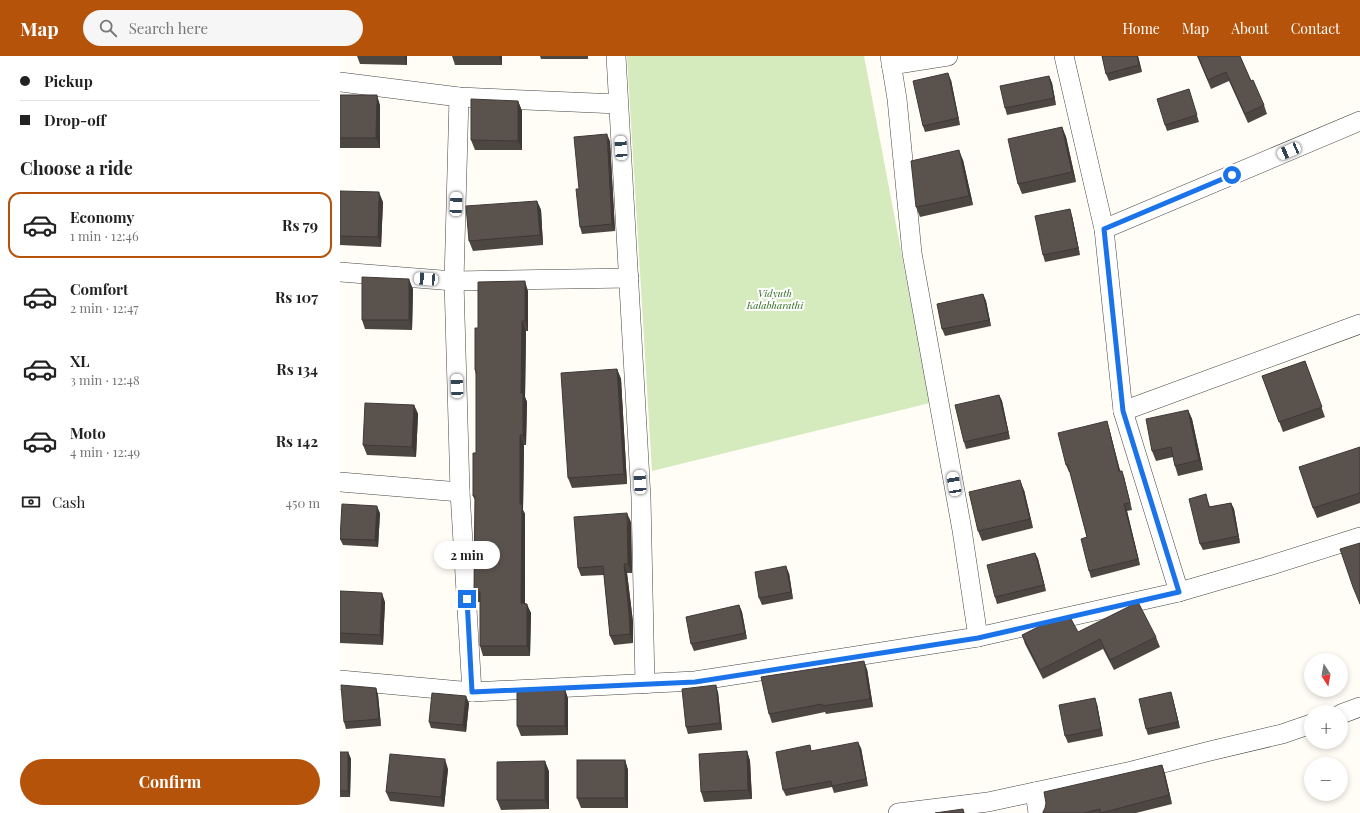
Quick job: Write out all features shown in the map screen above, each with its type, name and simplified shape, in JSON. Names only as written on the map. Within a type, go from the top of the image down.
[{"type":"street","points":[[616,56],[641,498],[644,684]]},
{"type":"street","points":[[948,56],[891,61],[897,99],[912,253],[962,530],[978,638]]},
{"type":"street","points":[[1064,56],[1104,229],[1123,411],[1179,592]]},
{"type":"street","points":[[340,82],[459,97],[618,104]]},
{"type":"street","points":[[459,97],[454,281],[460,492],[472,692]]},
{"type":"street","points":[[1104,229],[1360,121]]},
{"type":"street","points":[[340,272],[454,281],[629,278]]},
{"type":"street","points":[[1123,411],[1360,324]]},
{"type":"street","points":[[340,482],[460,492]]},
{"type":"street","points":[[340,680],[472,692],[695,682],[978,638],[1179,592],[1272,565],[1360,537]]},
{"type":"street","points":[[1348,711],[1360,707]]},
{"type":"street","points":[[898,813],[988,802],[1035,792],[1132,771],[1282,734],[1304,726]]},
{"type":"street","points":[[1035,792],[1038,813]]},
{"type":"green space","name":"Vidyuth Kalabharathi","points":[[627,56],[864,56],[930,403],[652,471]]},
{"type":"building","points":[[1102,56],[1137,56],[1139,65],[1106,74]]},
{"type":"building","points":[[1198,56],[1240,56],[1264,105],[1245,114],[1226,72],[1208,80]]},
{"type":"building","points":[[948,73],[958,118],[923,126],[913,81]]},
{"type":"building","points":[[1049,76],[1054,98],[1005,108],[1000,86]]},
{"type":"building","points":[[1189,89],[1197,115],[1165,125],[1157,99]]},
{"type":"building","points":[[340,95],[377,95],[376,138],[340,138]]},
{"type":"building","points":[[471,99],[518,101],[518,141],[471,140]]},
{"type":"building","points":[[1062,127],[1072,172],[1018,184],[1008,139]]},
{"type":"building","points":[[607,134],[612,224],[580,227],[576,189],[579,189],[574,137]]},
{"type":"building","points":[[959,150],[969,196],[916,207],[911,161]]},
{"type":"building","points":[[340,191],[379,192],[378,237],[340,236]]},
{"type":"building","points":[[537,201],[540,235],[469,241],[466,206]]},
{"type":"building","points":[[1070,209],[1078,248],[1043,255],[1035,216]]},
{"type":"building","points":[[362,277],[409,279],[409,320],[362,320]]},
{"type":"building","points":[[525,281],[525,321],[522,321],[521,393],[523,393],[523,435],[520,435],[520,504],[522,504],[521,603],[527,604],[527,646],[480,646],[480,592],[474,592],[475,496],[473,496],[473,453],[476,453],[475,328],[478,328],[478,282]]},
{"type":"building","points":[[983,294],[989,320],[942,329],[937,304]]},
{"type":"building","points":[[1305,361],[1322,407],[1279,422],[1262,376]]},
{"type":"building","points":[[617,369],[624,474],[568,478],[561,373]]},
{"type":"building","points":[[999,395],[1008,432],[964,442],[955,405]]},
{"type":"building","points":[[365,403],[414,405],[412,447],[363,445]]},
{"type":"building","points":[[1188,410],[1199,460],[1175,466],[1171,447],[1152,451],[1146,419]]},
{"type":"building","points":[[1107,421],[1119,471],[1122,471],[1130,503],[1124,504],[1138,559],[1089,571],[1081,539],[1087,537],[1058,433]]},
{"type":"building","points":[[1360,447],[1360,493],[1313,508],[1299,467]]},
{"type":"building","points":[[1020,480],[1030,519],[978,531],[969,492]]},
{"type":"building","points":[[1206,494],[1209,507],[1231,503],[1238,536],[1200,544],[1189,499]]},
{"type":"building","points":[[342,504],[377,506],[375,540],[340,539]]},
{"type":"building","points":[[627,513],[628,564],[624,564],[630,634],[610,636],[603,566],[578,568],[574,517]]},
{"type":"building","points":[[1360,543],[1360,604],[1340,549]]},
{"type":"building","points":[[1035,553],[1044,585],[995,597],[987,565]]},
{"type":"building","points":[[786,566],[791,592],[759,598],[755,572]]},
{"type":"building","points":[[340,591],[382,593],[380,635],[340,633]]},
{"type":"building","points":[[1138,602],[1156,637],[1110,660],[1100,639],[1040,670],[1022,635],[1046,623],[1070,617],[1078,632]]},
{"type":"building","points":[[739,605],[745,633],[691,644],[686,617]]},
{"type":"building","points":[[864,661],[870,699],[822,706],[822,704],[769,714],[761,677]]},
{"type":"building","points":[[341,685],[376,688],[379,719],[344,722]]},
{"type":"building","points":[[716,685],[720,723],[686,727],[682,689]]},
{"type":"building","points":[[565,689],[565,726],[517,726],[517,691]]},
{"type":"building","points":[[1171,692],[1178,722],[1146,729],[1139,699]]},
{"type":"building","points":[[432,693],[466,696],[463,725],[429,722]]},
{"type":"building","points":[[1095,698],[1101,729],[1065,736],[1059,705]]},
{"type":"building","points":[[858,742],[866,779],[832,786],[831,781],[783,790],[776,752],[810,745],[811,751]]},
{"type":"building","points":[[747,751],[748,790],[701,792],[699,754]]},
{"type":"building","points":[[340,752],[348,752],[348,791],[340,791]]},
{"type":"building","points":[[390,754],[445,759],[441,797],[386,792]]},
{"type":"building","points":[[577,760],[625,760],[625,798],[577,798]]},
{"type":"building","points":[[545,761],[545,800],[497,800],[497,762]]},
{"type":"building","points":[[1162,765],[1169,795],[1101,813],[1100,809],[1084,813],[1043,813],[1046,803],[1044,792]]},
{"type":"building","points":[[963,809],[964,813],[935,813]]},
{"type":"route","points":[[467,599],[472,692],[695,682],[978,638],[1179,592],[1123,411],[1104,229],[1232,175]]}]
